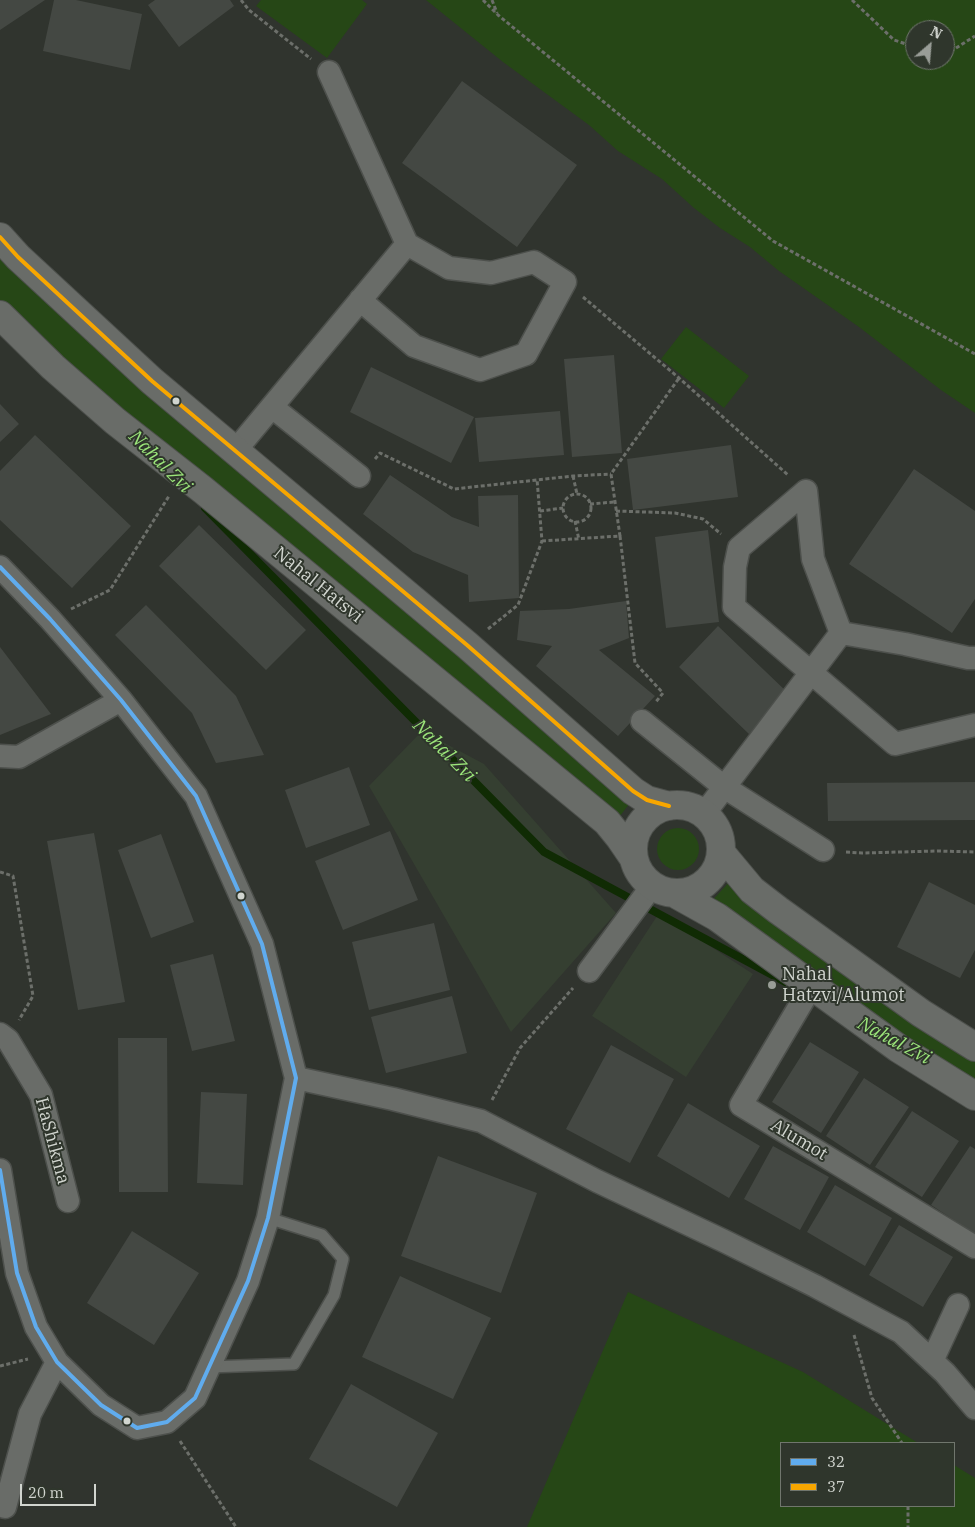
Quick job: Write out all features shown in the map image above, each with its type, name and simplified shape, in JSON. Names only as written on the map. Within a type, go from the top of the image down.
[{"type":"street","points":[[329,72],[406,244],[449,268],[491,273],[534,262],[565,282],[526,354],[480,370],[414,346],[360,300]]},
{"type":"street","points":[[0,237],[18,257],[84,320],[152,381],[467,645],[633,791],[647,800],[669,806]]},
{"type":"street","points":[[235,451],[406,244]]},
{"type":"street","name":"Nahal Hatsvi","points":[[0,314],[53,367],[115,421],[184,474],[607,822],[633,857]]},
{"type":"street","points":[[272,407],[359,476]]},
{"type":"street","points":[[806,490],[739,548],[735,567],[734,607],[896,744],[975,725]]},
{"type":"street","points":[[806,490],[813,559],[841,633]]},
{"type":"street","points":[[0,567],[50,619],[121,700],[196,796],[262,944],[296,1078],[268,1218],[248,1281],[195,1398],[167,1422],[137,1428],[101,1405],[57,1362],[36,1327],[17,1273],[0,1170]]},
{"type":"street","points":[[841,633],[975,658]]},
{"type":"street","points":[[704,814],[841,633]]},
{"type":"street","points":[[0,756],[19,757],[121,700]]},
{"type":"street","points":[[642,720],[724,787],[823,850]]},
{"type":"street","points":[[663,889],[682,893],[696,889],[708,881],[717,868],[722,854],[721,838],[714,824],[704,814],[691,806],[675,804],[660,807],[647,816],[638,827],[633,842],[633,857],[639,872],[663,889],[717,917],[811,987],[898,1048],[975,1096]]},
{"type":"street","points":[[722,854],[752,890],[778,910],[921,1013],[975,1048]]},
{"type":"street","points":[[589,971],[663,889]]},
{"type":"street","name":"Alumot","points":[[811,987],[741,1105],[975,1247]]},
{"type":"street","name":"HaShikma","points":[[3,1039],[40,1095],[68,1201]]},
{"type":"street","points":[[296,1078],[393,1099],[481,1121],[597,1181],[845,1301],[901,1332],[945,1372],[975,1408]]},
{"type":"street","points":[[932,1361],[958,1305]]},
{"type":"street","points":[[5,1507],[30,1414],[57,1362]]},
{"type":"lane","points":[[209,1367],[294,1364],[334,1296],[343,1259],[322,1235],[268,1218]]},
{"type":"path","points":[[241,0],[249,10],[329,72]]},
{"type":"path","points":[[483,0],[498,16],[773,241],[975,354]]},
{"type":"path","points":[[492,0],[498,16]]},
{"type":"path","points":[[852,0],[894,40],[905,44]]},
{"type":"path","points":[[955,49],[975,36]]},
{"type":"path","points":[[565,282],[679,378],[806,490]]},
{"type":"path","points":[[642,720],[663,693],[635,663],[611,474],[679,378]]},
{"type":"path","points":[[359,476],[380,453],[454,489],[537,479],[611,474]]},
{"type":"path","points":[[50,619],[110,590],[184,474]]},
{"type":"path","points":[[573,476],[577,494]]},
{"type":"path","points":[[467,645],[518,605],[542,541],[537,479]]},
{"type":"path","points":[[577,494],[585,497],[590,504],[587,517],[580,521],[575,521],[566,516],[563,508],[565,500],[577,494]]},
{"type":"path","points":[[590,504],[614,502]]},
{"type":"path","points":[[540,511],[563,508]]},
{"type":"path","points":[[616,511],[675,512],[703,519],[739,548]]},
{"type":"path","points":[[575,521],[579,540]]},
{"type":"path","points":[[542,541],[620,536]]},
{"type":"path","points":[[823,850],[862,853],[975,852]]},
{"type":"path","points":[[0,872],[13,876],[32,996]]},
{"type":"path","points":[[481,1121],[520,1048],[589,971]]},
{"type":"path","points":[[845,1301],[872,1398],[901,1442]]},
{"type":"path","points":[[167,1422],[236,1527]]},
{"type":"path","points":[[908,1507],[908,1527]]},
{"type":"shaded area","points":[[422,731],[484,764],[616,913],[511,1032],[369,786]]},
{"type":"shaded area","points":[[659,913],[753,974],[686,1077],[592,1016]]},
{"type":"green space","points":[[261,0],[362,0],[367,4],[327,58],[256,6]]},
{"type":"green space","points":[[426,0],[975,0],[975,413],[941,390],[859,327],[779,271],[750,247],[720,228],[694,208],[662,179],[618,151],[589,125],[503,62]]},
{"type":"green space","points":[[0,245],[633,799],[613,825],[0,308]]},
{"type":"green space","points":[[686,327],[749,376],[724,408],[661,359]]},
{"type":"green space","points":[[682,828],[690,831],[696,837],[699,849],[696,861],[690,867],[674,870],[666,867],[660,861],[657,845],[660,837],[666,831]]},
{"type":"green space","points":[[732,879],[975,1054],[975,1090],[709,904]]},
{"type":"green space","points":[[628,1292],[803,1372],[916,1442],[780,1442],[780,1507],[955,1507],[955,1466],[975,1478],[975,1527],[527,1527]]},
{"type":"building","points":[[0,0],[45,0],[0,30]]},
{"type":"building","points":[[54,0],[76,0],[142,14],[130,70],[43,51]]},
{"type":"building","points":[[155,0],[230,0],[234,6],[179,47],[148,5]]},
{"type":"building","points":[[462,81],[577,165],[517,247],[402,163]]},
{"type":"building","points":[[614,355],[622,453],[572,457],[564,359]]},
{"type":"building","points":[[371,367],[474,417],[451,463],[350,412]]},
{"type":"building","points":[[0,404],[19,424],[0,442]]},
{"type":"building","points":[[560,411],[564,455],[479,462],[475,418]]},
{"type":"building","points":[[35,435],[131,526],[72,588],[0,520],[0,471]]},
{"type":"building","points":[[731,445],[738,497],[633,510],[627,459]]},
{"type":"building","points":[[914,469],[975,511],[975,599],[952,633],[849,564]]},
{"type":"building","points":[[390,475],[452,517],[479,527],[478,496],[518,495],[519,598],[469,602],[468,575],[413,552],[363,514]]},
{"type":"building","points":[[199,525],[306,630],[266,670],[159,566]]},
{"type":"building","points":[[708,530],[719,622],[666,628],[655,537]]},
{"type":"building","points":[[626,601],[629,638],[599,650],[655,696],[618,736],[536,666],[552,646],[517,640],[520,611],[569,609]]},
{"type":"building","points":[[146,605],[236,696],[264,755],[216,763],[192,713],[115,635]]},
{"type":"building","points":[[718,626],[788,693],[749,734],[679,667]]},
{"type":"building","points":[[0,647],[51,714],[0,735]]},
{"type":"building","points":[[349,767],[370,825],[306,848],[285,790]]},
{"type":"building","points":[[975,782],[975,820],[828,821],[827,783]]},
{"type":"building","points":[[390,831],[418,900],[343,930],[315,861]]},
{"type":"building","points":[[94,833],[125,1002],[78,1010],[47,841]]},
{"type":"building","points":[[161,834],[194,922],[151,938],[118,850]]},
{"type":"building","points":[[929,882],[975,905],[975,950],[960,978],[897,947]]},
{"type":"building","points":[[434,923],[450,990],[369,1010],[352,942]]},
{"type":"building","points":[[213,954],[235,1041],[192,1051],[170,965]]},
{"type":"building","points":[[452,996],[467,1053],[386,1073],[371,1017]]},
{"type":"building","points":[[118,1038],[167,1038],[168,1192],[119,1192]]},
{"type":"building","points":[[810,1042],[859,1072],[821,1133],[772,1102]]},
{"type":"building","points":[[611,1045],[674,1079],[630,1163],[566,1129]]},
{"type":"building","points":[[864,1078],[909,1107],[870,1165],[826,1136]]},
{"type":"building","points":[[201,1092],[247,1094],[243,1185],[197,1183]]},
{"type":"building","points":[[688,1103],[760,1146],[729,1198],[657,1156]]},
{"type":"building","points":[[912,1111],[959,1141],[922,1197],[875,1167]]},
{"type":"building","points":[[773,1146],[829,1177],[800,1230],[744,1199]]},
{"type":"building","points":[[970,1146],[975,1149],[975,1234],[931,1205]]},
{"type":"building","points":[[438,1156],[537,1193],[501,1293],[401,1256]]},
{"type":"building","points":[[835,1185],[892,1218],[865,1266],[807,1232]]},
{"type":"building","points":[[899,1225],[953,1257],[923,1307],[869,1275]]},
{"type":"building","points":[[132,1231],[199,1273],[154,1345],[87,1303]]},
{"type":"building","points":[[400,1276],[491,1318],[453,1399],[362,1357]]},
{"type":"building","points":[[351,1384],[438,1433],[397,1507],[309,1459]]},
{"type":"waterway","name":"Nahal Zvi","points":[[205,508],[544,852],[789,984]]},
{"type":"transit line","name":"37","points":[[0,237],[18,257],[152,381],[467,645],[633,791],[647,800],[669,806]]},
{"type":"transit line","name":"32","points":[[0,567],[50,619],[121,700],[196,796],[262,944],[296,1078],[268,1218],[248,1281],[195,1398],[167,1422],[137,1428],[101,1405],[57,1362],[36,1327],[17,1273],[0,1170]]},
{"type":"place","name":"Nahal Hatzvi/Alumot","points":[[772,985]]}]
